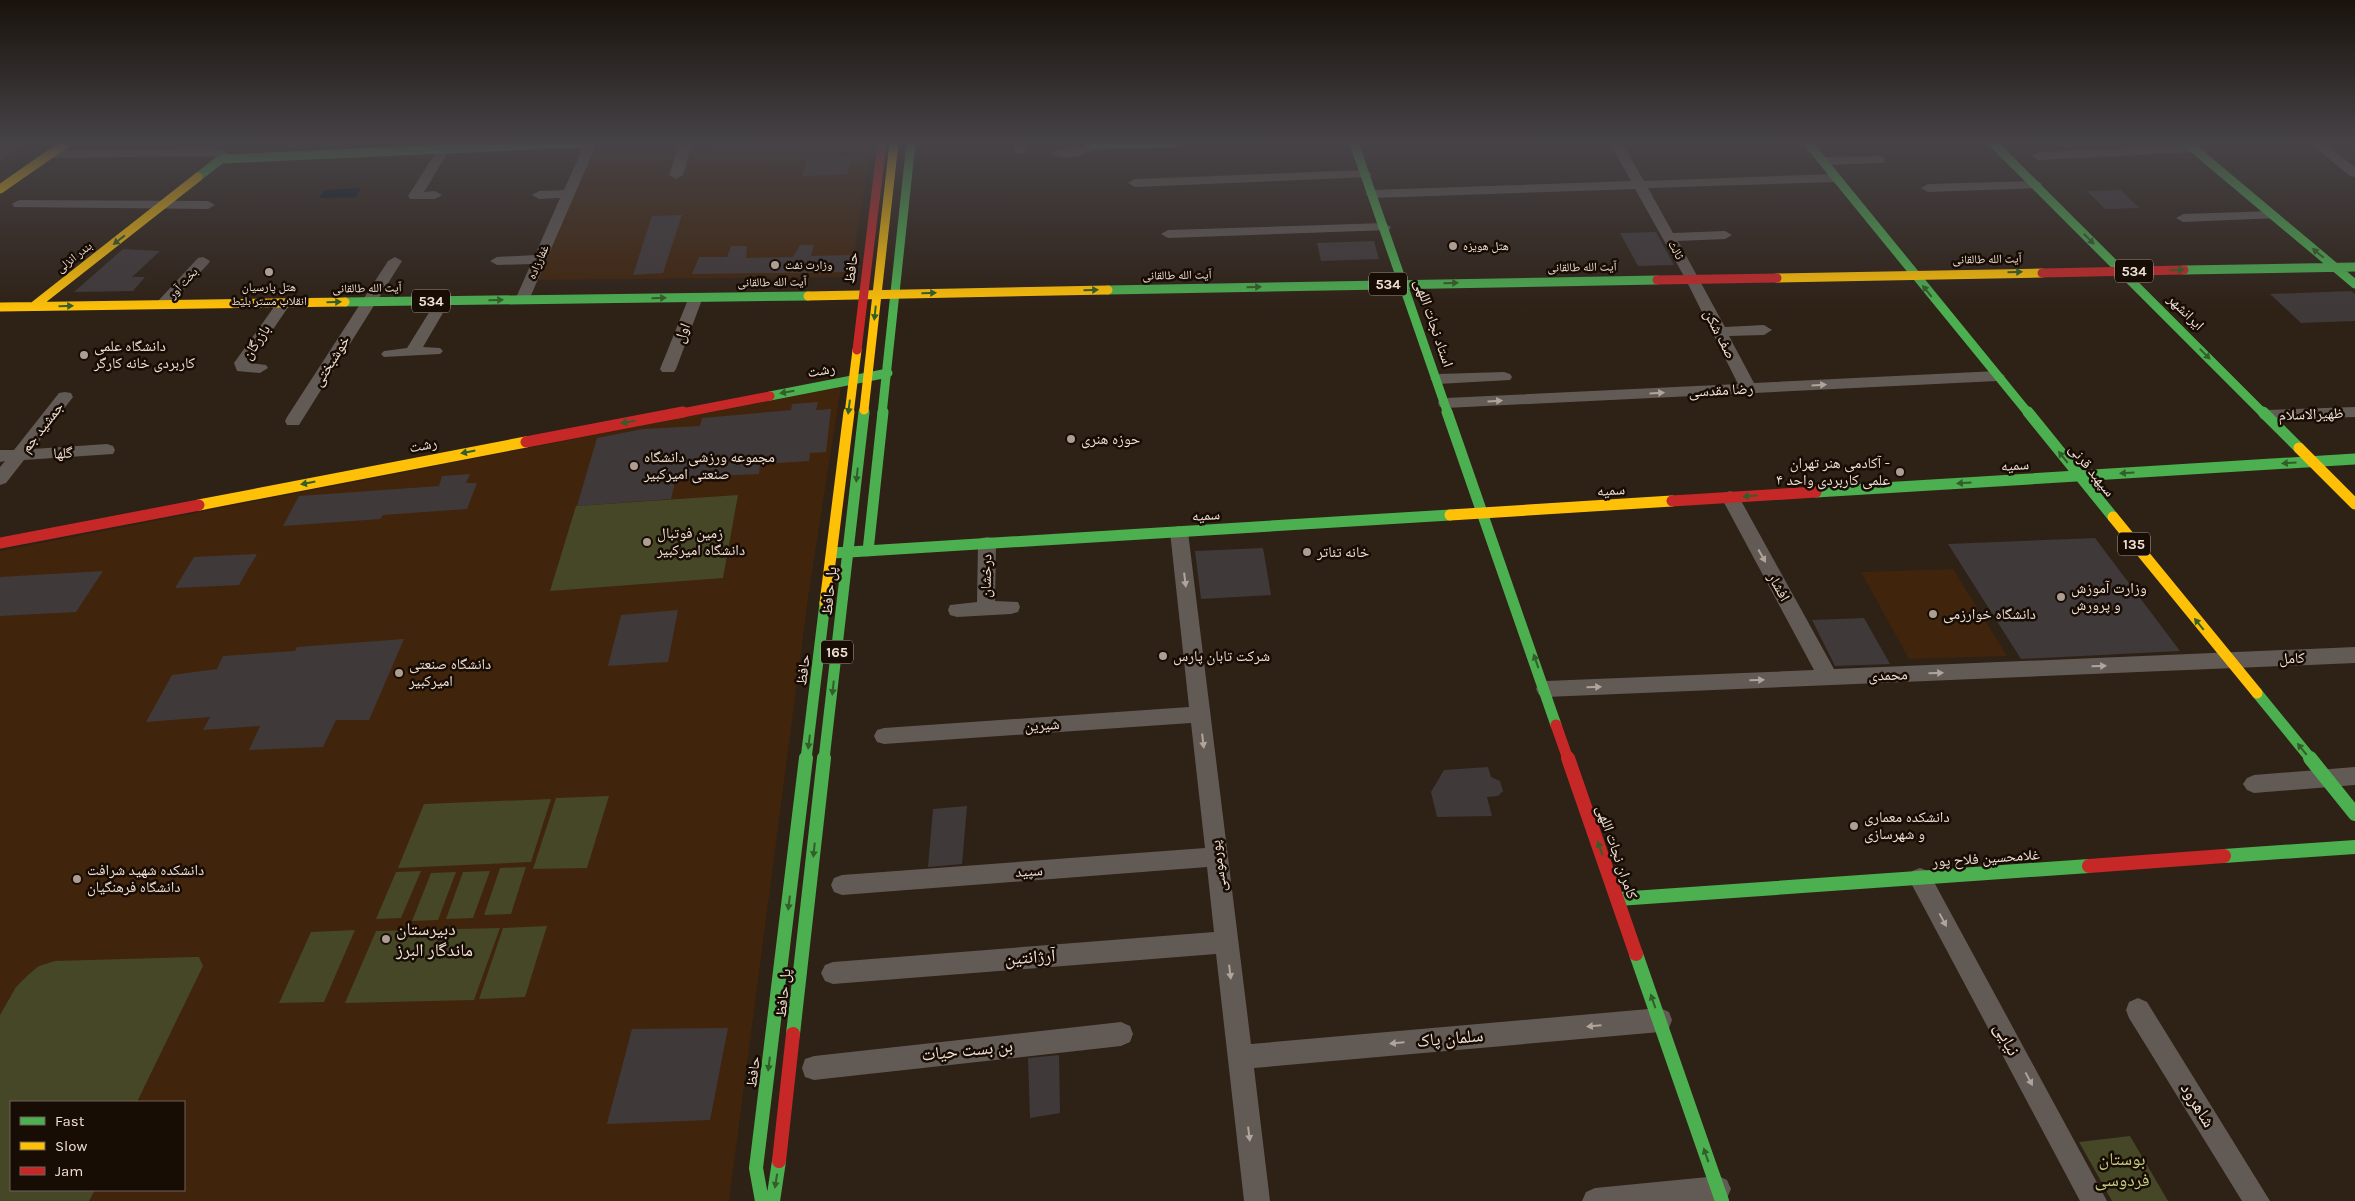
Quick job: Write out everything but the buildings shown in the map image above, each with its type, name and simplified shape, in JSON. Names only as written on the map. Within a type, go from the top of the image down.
[{"type":"main road","name":"بندر انزلی","points":[[34,306],[170,199]]},
{"type":"main road","name":"حافظ","points":[[762,1201],[756,1168],[833,553],[875,199]]},
{"type":"main road","points":[[874,205],[880,199]]},
{"type":"main road","name":"پل حافظ","points":[[773,1201],[888,199]]},
{"type":"main road","points":[[902,199],[907,204]]},
{"type":"main road","points":[[868,551],[907,199]]},
{"type":"main road","name":"استاد نجات اللهی","points":[[1374,199],[1485,513]]},
{"type":"main road","name":"سپهبد قرنی","points":[[1853,199],[2355,814]]},
{"type":"main road","name":"ایرانشهر","points":[[2049,199],[2355,504]]},
{"type":"main road","points":[[2254,199],[2355,284]]},
{"type":"main road","points":[[871,233],[874,242],[884,244],[896,241],[904,232]]},
{"type":"main road","name":"آیت الله طالقانی","points":[[0,307],[863,295],[1692,278],[2355,268]]},
{"type":"main road","points":[[1962,285],[1982,273]]},
{"type":"main road","points":[[1950,319],[1953,300]]},
{"type":"main road","name":"رشت","points":[[0,543],[888,373]]},
{"type":"main road","name":"سمیه","points":[[833,553],[2355,459]]},
{"type":"main road","name":"کامران نجات اللهی","points":[[1485,513],[1720,1195]]},
{"type":"main road","name":"غلامحسین فلاح‌ پور","points":[[1618,899],[2355,847]]},
{"type":"street","name":"غفارزاده","points":[[522,300],[566,199]]},
{"type":"street","name":"ثالث","points":[[1647,199],[1692,278]]},
{"type":"street","points":[[18,204],[208,205]]},
{"type":"street","points":[[2183,218],[2273,215]]},
{"type":"street","points":[[1168,234],[1384,227]]},
{"type":"street","points":[[1669,237],[1725,235]]},
{"type":"street","points":[[498,261],[540,259]]},
{"type":"street","name":"بخت آور","points":[[163,304],[203,261]]},
{"type":"street","name":"خوشبختی","points":[[304,412],[395,261]]},
{"type":"street","name":"صف شکن","points":[[1692,278],[1749,389]]},
{"type":"street","name":"اول","points":[[668,369],[696,297]]},
{"type":"street","points":[[412,352],[443,301]]},
{"type":"street","name":"بازرگان","points":[[260,368],[243,368],[242,363],[284,303]]},
{"type":"street","points":[[1720,332],[1764,330]]},
{"type":"street","points":[[389,354],[435,351]]},
{"type":"street","name":"رضا مقدسی","points":[[1446,403],[1997,376]]},
{"type":"street","points":[[1438,380],[1504,377]]},
{"type":"street","name":"جمشید جم","points":[[0,479],[65,397]]},
{"type":"street","name":"ظهیرالاسلام","points":[[2267,416],[2355,412]]},
{"type":"street","name":"گلها","points":[[0,456],[107,450]]},
{"type":"street","name":"افشار","points":[[1730,498],[1828,677]]},
{"type":"street","name":"پورموسی","points":[[1179,532],[1257,1201]]},
{"type":"street","name":"درخشان","points":[[986,608],[987,543]]},
{"type":"street","points":[[957,610],[1011,607]]},
{"type":"street","name":"کامل","points":[[2230,661],[2355,655]]},
{"type":"street","name":"محمدی","points":[[1546,689],[2230,661]]},
{"type":"street","name":"شیرین","points":[[884,736],[1200,714]]},
{"type":"street","points":[[2254,784],[2355,776]]},
{"type":"street","name":"سپید","points":[[842,885],[1217,857]]},
{"type":"street","name":"نیایی","points":[[1920,878],[2094,1201]]},
{"type":"street","name":"آرژانتین","points":[[833,973],[1226,942]]},
{"type":"street","name":"شاهرود","points":[[2138,1010],[2258,1201]]},
{"type":"street","name":"سلمان پاک","points":[[1240,1057],[1660,1020]]},
{"type":"street","name":"بن بست حیات","points":[[814,1068],[1120,1034]]},
{"type":"street","points":[[1595,1201],[1720,1195]]},
{"type":"shaded area","points":[[573,199],[863,199],[854,253],[858,254],[854,273],[845,277],[538,280]]},
{"type":"shaded area","points":[[841,387],[809,591],[729,1201],[0,1201],[0,551]]},
{"type":"shaded area","name":"دانشگاه خوارزمی","points":[[1953,569],[2007,656],[1909,659],[1861,572]]},
{"type":"green space","name":"زمین فوتبال دانشگاه امیرکبیر","points":[[738,495],[723,578],[550,591],[576,506]]},
{"type":"green space","points":[[609,796],[587,868],[533,869],[556,798]]},
{"type":"green space","points":[[551,799],[531,862],[398,868],[424,804]]},
{"type":"green space","points":[[526,867],[511,914],[484,915],[500,868]]},
{"type":"green space","points":[[421,871],[401,918],[376,919],[396,872]]},
{"type":"green space","points":[[490,871],[473,918],[446,919],[463,872]]},
{"type":"green space","points":[[456,872],[438,920],[412,921],[431,873]]},
{"type":"green space","points":[[547,926],[525,997],[479,999],[503,928]]},
{"type":"green space","points":[[500,928],[474,1000],[345,1003],[376,931]]},
{"type":"green space","points":[[355,930],[324,1002],[279,1003],[311,932]]},
{"type":"green space","points":[[199,957],[203,966],[137,1101],[10,1101],[10,1191],[94,1191],[89,1201],[0,1201],[0,1015],[16,987],[28,975],[39,966],[55,961]]},
{"type":"green space","name":"بوستان فردوسی","points":[[2130,1136],[2168,1201],[2112,1201],[2079,1142]]},
{"type":"traffic: fast","points":[[868,551],[905,199]]},
{"type":"traffic: fast","points":[[1373,199],[1556,725]]},
{"type":"traffic: fast","points":[[1854,199],[2113,517]]},
{"type":"traffic: fast","points":[[2049,199],[2299,448]]},
{"type":"traffic: fast","points":[[2254,199],[2355,284]]},
{"type":"traffic: fast","points":[[2184,270],[2355,267]]},
{"type":"traffic: fast","points":[[1108,290],[1657,280]]},
{"type":"traffic: fast","points":[[345,302],[808,296]]},
{"type":"traffic: fast","points":[[770,396],[888,373]]},
{"type":"traffic: fast","points":[[793,1034],[864,410]]},
{"type":"traffic: fast","points":[[1816,492],[2355,459]]},
{"type":"traffic: fast","points":[[833,553],[1450,515]]},
{"type":"traffic: fast","points":[[762,1201],[756,1168],[825,603]]},
{"type":"traffic: fast","points":[[2257,693],[2355,814]]},
{"type":"traffic: fast","points":[[2224,856],[2355,847]]},
{"type":"traffic: fast","points":[[1618,899],[2089,866]]},
{"type":"traffic: fast","points":[[1636,954],[1722,1201]]},
{"type":"traffic: fast","points":[[773,1201],[779,1161]]},
{"type":"traffic: slow","points":[[34,306],[170,199]]},
{"type":"traffic: slow","points":[[864,410],[888,199]]},
{"type":"traffic: slow","points":[[1777,278],[2042,273]]},
{"type":"traffic: slow","points":[[808,296],[1108,290]]},
{"type":"traffic: slow","points":[[0,307],[345,302]]},
{"type":"traffic: slow","points":[[825,603],[857,350]]},
{"type":"traffic: slow","points":[[199,505],[526,442]]},
{"type":"traffic: slow","points":[[2299,448],[2355,504]]},
{"type":"traffic: slow","points":[[1450,515],[1672,501]]},
{"type":"traffic: slow","points":[[2113,517],[2257,693]]},
{"type":"traffic: jam","points":[[857,350],[875,199]]},
{"type":"traffic: jam","points":[[2042,273],[2184,270]]},
{"type":"traffic: jam","points":[[1657,280],[1777,278]]},
{"type":"traffic: jam","points":[[526,442],[770,396]]},
{"type":"traffic: jam","points":[[1672,501],[1816,492]]},
{"type":"traffic: jam","points":[[0,543],[199,505]]},
{"type":"traffic: jam","points":[[1556,725],[1636,954]]},
{"type":"traffic: jam","points":[[2089,866],[2224,856]]},
{"type":"traffic: jam","points":[[779,1161],[793,1034]]},
{"type":"place","name":"هتل هویزه","points":[[1453,246]]},
{"type":"place","name":"وزارت نفت","points":[[775,265]]},
{"type":"place","name":"هتل پارسیان انقلاب مستر بلیط","points":[[269,272]]},
{"type":"place","name":"دانشگاه علمی کاربردی خانه کارگر","points":[[84,355]]},
{"type":"place","name":"حوزه هنری","points":[[1071,439]]},
{"type":"place","name":"مجموعه ورزشی دانشگاه صنعتی امیرکبیر","points":[[634,466]]},
{"type":"place","name":"آکادمی هنر تهران - علمی کاربردی واحد ۴","points":[[1900,472]]},
{"type":"place","name":"زمین فوتبال دانشگاه امیرکبیر","points":[[647,542]]},
{"type":"place","name":"خانه تئاتر","points":[[1307,552]]},
{"type":"place","name":"وزارت آموزش و پرورش","points":[[2061,597]]},
{"type":"place","name":"دانشگاه خوارزمی","points":[[1933,614]]},
{"type":"place","name":"شرکت تابان پارس","points":[[1163,656]]},
{"type":"place","name":"دانشگاه صنعتی امیرکبیر","points":[[399,673]]},
{"type":"place","name":"دانشکده معماری و شهرسازی","points":[[1854,826]]},
{"type":"place","name":"دانشکده شهید شرافت دانشگاه فرهنگیان","points":[[77,879]]},
{"type":"place","name":"دبیرستان ماندگار البرز","points":[[386,939]]}]
